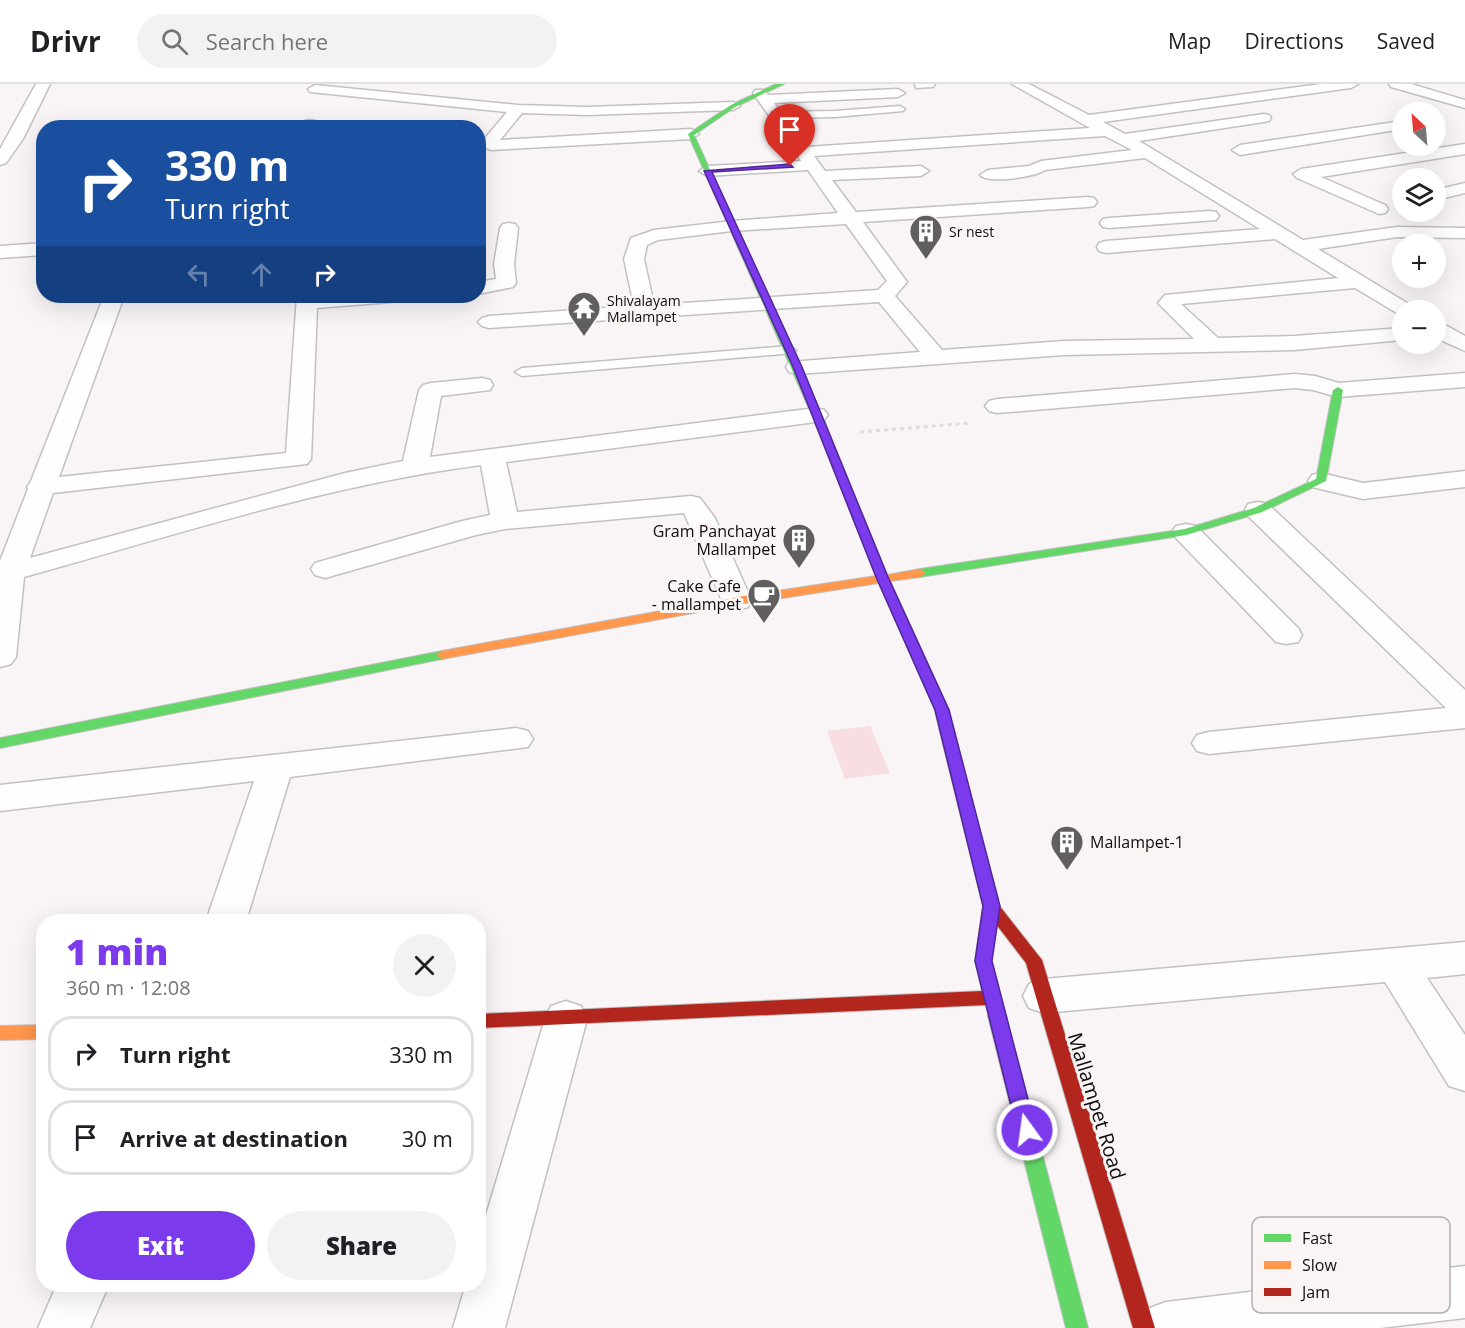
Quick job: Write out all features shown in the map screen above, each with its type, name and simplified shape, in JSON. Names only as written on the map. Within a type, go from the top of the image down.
[{"type":"main road","points":[[691,134],[733,106],[762,96],[781,84]]},
{"type":"main road","name":"Mallampet Road","points":[[691,134],[793,359],[882,577],[942,710],[992,906],[1034,960],[1044,996],[1168,1328]]},
{"type":"main road","points":[[0,743],[402,662],[737,601],[1186,532],[1258,510],[1321,481],[1338,390]]},
{"type":"main road","name":"Mallampet Road","points":[[992,906],[983,961],[1077,1328]]},
{"type":"main road","points":[[486,1021],[993,998]]},
{"type":"main road","points":[[0,1033],[36,1032]]},
{"type":"street","points":[[0,160],[8,139],[43,84]]},
{"type":"street","points":[[921,85],[928,84]]},
{"type":"street","points":[[1088,120],[1351,84]]},
{"type":"street","points":[[1395,84],[1465,104]]},
{"type":"street","points":[[1023,86],[1055,85]]},
{"type":"street","points":[[1023,86],[1148,153],[1392,302]]},
{"type":"street","points":[[1431,94],[1465,88]]},
{"type":"street","points":[[315,89],[518,109],[587,111],[733,106]]},
{"type":"street","points":[[762,96],[898,93]]},
{"type":"street","points":[[650,96],[691,134]]},
{"type":"street","points":[[489,322],[885,296],[897,282],[762,96]]},
{"type":"street","points":[[1059,104],[1082,100]]},
{"type":"street","points":[[518,109],[489,143],[491,145],[691,134]]},
{"type":"street","points":[[707,171],[811,164],[1116,135],[1275,117]]},
{"type":"street","points":[[1392,127],[1240,150],[1387,207],[1397,232]]},
{"type":"street","points":[[8,139],[34,137]]},
{"type":"street","points":[[1303,175],[1464,150]]},
{"type":"street","points":[[988,176],[1148,153]]},
{"type":"street","points":[[811,164],[921,171]]},
{"type":"street","points":[[1446,193],[1465,188]]},
{"type":"street","points":[[645,312],[634,259],[638,242],[654,235],[732,226],[1088,202]]},
{"type":"street","points":[[1109,223],[1248,214]]},
{"type":"street","points":[[486,287],[506,283],[504,264],[509,228]]},
{"type":"street","points":[[1301,246],[1397,232],[1465,233]]},
{"type":"street","points":[[1106,248],[1280,233]]},
{"type":"street","points":[[0,252],[36,250]]},
{"type":"street","points":[[1213,345],[1168,303],[1172,299],[1357,282]]},
{"type":"street","points":[[885,296],[936,357]]},
{"type":"street","points":[[0,657],[3,607],[10,572],[40,487],[111,303]]},
{"type":"street","points":[[40,487],[298,459],[307,303]]},
{"type":"street","points":[[1446,329],[1465,328]]},
{"type":"street","points":[[793,359],[936,357],[1064,348],[1294,343],[1392,335]]},
{"type":"street","points":[[1446,335],[1465,344]]},
{"type":"street","points":[[997,406],[1295,381],[1315,383],[1338,390],[1465,380]]},
{"type":"street","points":[[416,466],[431,390],[482,386]]},
{"type":"street","points":[[10,572],[354,478],[416,466],[492,454],[820,425]]},
{"type":"street","points":[[492,454],[505,521]]},
{"type":"street","points":[[1321,481],[1363,491],[1465,479]]},
{"type":"street","points":[[325,569],[472,527],[505,521],[691,504],[702,518],[737,601]]},
{"type":"street","points":[[1258,510],[1465,708]]},
{"type":"street","points":[[1186,532],[1287,635]]},
{"type":"street","points":[[1209,743],[1465,717]]},
{"type":"street","points":[[0,798],[516,739]]},
{"type":"street","points":[[228,914],[276,767]]},
{"type":"street","points":[[1044,996],[1465,958]]},
{"type":"street","points":[[1396,964],[1465,1072]]},
{"type":"street","points":[[479,1328],[566,1019]]},
{"type":"street","points":[[64,1328],[80,1292]]},
{"type":"street","points":[[1450,1294],[1465,1292]]},
{"type":"street","points":[[1168,1328],[1292,1313]]},
{"type":"lane","points":[[776,115],[835,114],[900,109]]},
{"type":"lane","points":[[522,372],[793,359]]},
{"type":"path","points":[[820,425],[973,423]]},
{"type":"shaded area","points":[[870,726],[890,773],[845,779],[827,731]]},
{"type":"traffic: fast","points":[[781,84],[733,106],[691,134],[816,413]]},
{"type":"traffic: fast","points":[[920,573],[1186,532],[1258,510],[1321,481],[1338,390]]},
{"type":"traffic: fast","points":[[0,743],[442,655]]},
{"type":"traffic: fast","points":[[997,1016],[1077,1328]]},
{"type":"traffic: slow","points":[[816,413],[882,577],[942,710],[947,732]]},
{"type":"traffic: slow","points":[[442,655],[737,601],[920,573]]},
{"type":"traffic: slow","points":[[0,1033],[36,1032]]},
{"type":"traffic: jam","points":[[947,732],[991,906],[983,961],[997,1016]]},
{"type":"traffic: jam","points":[[991,906],[1034,960],[1144,1328]]},
{"type":"traffic: jam","points":[[486,1021],[993,998]]},
{"type":"place","name":"Sr nest","points":[[926,260]]},
{"type":"place","name":"Shivalayam Mallampet","points":[[584,337]]},
{"type":"place","name":"Gram Panchayat Mallampet","points":[[799,569]]},
{"type":"place","name":"Cake Cafe - mallampet","points":[[764,624]]},
{"type":"place","name":"Mallampet-1","points":[[1067,871]]},
{"type":"route","points":[[790,166],[707,171],[797,367],[882,577],[942,710],[992,906],[983,961],[1027,1130]]}]
